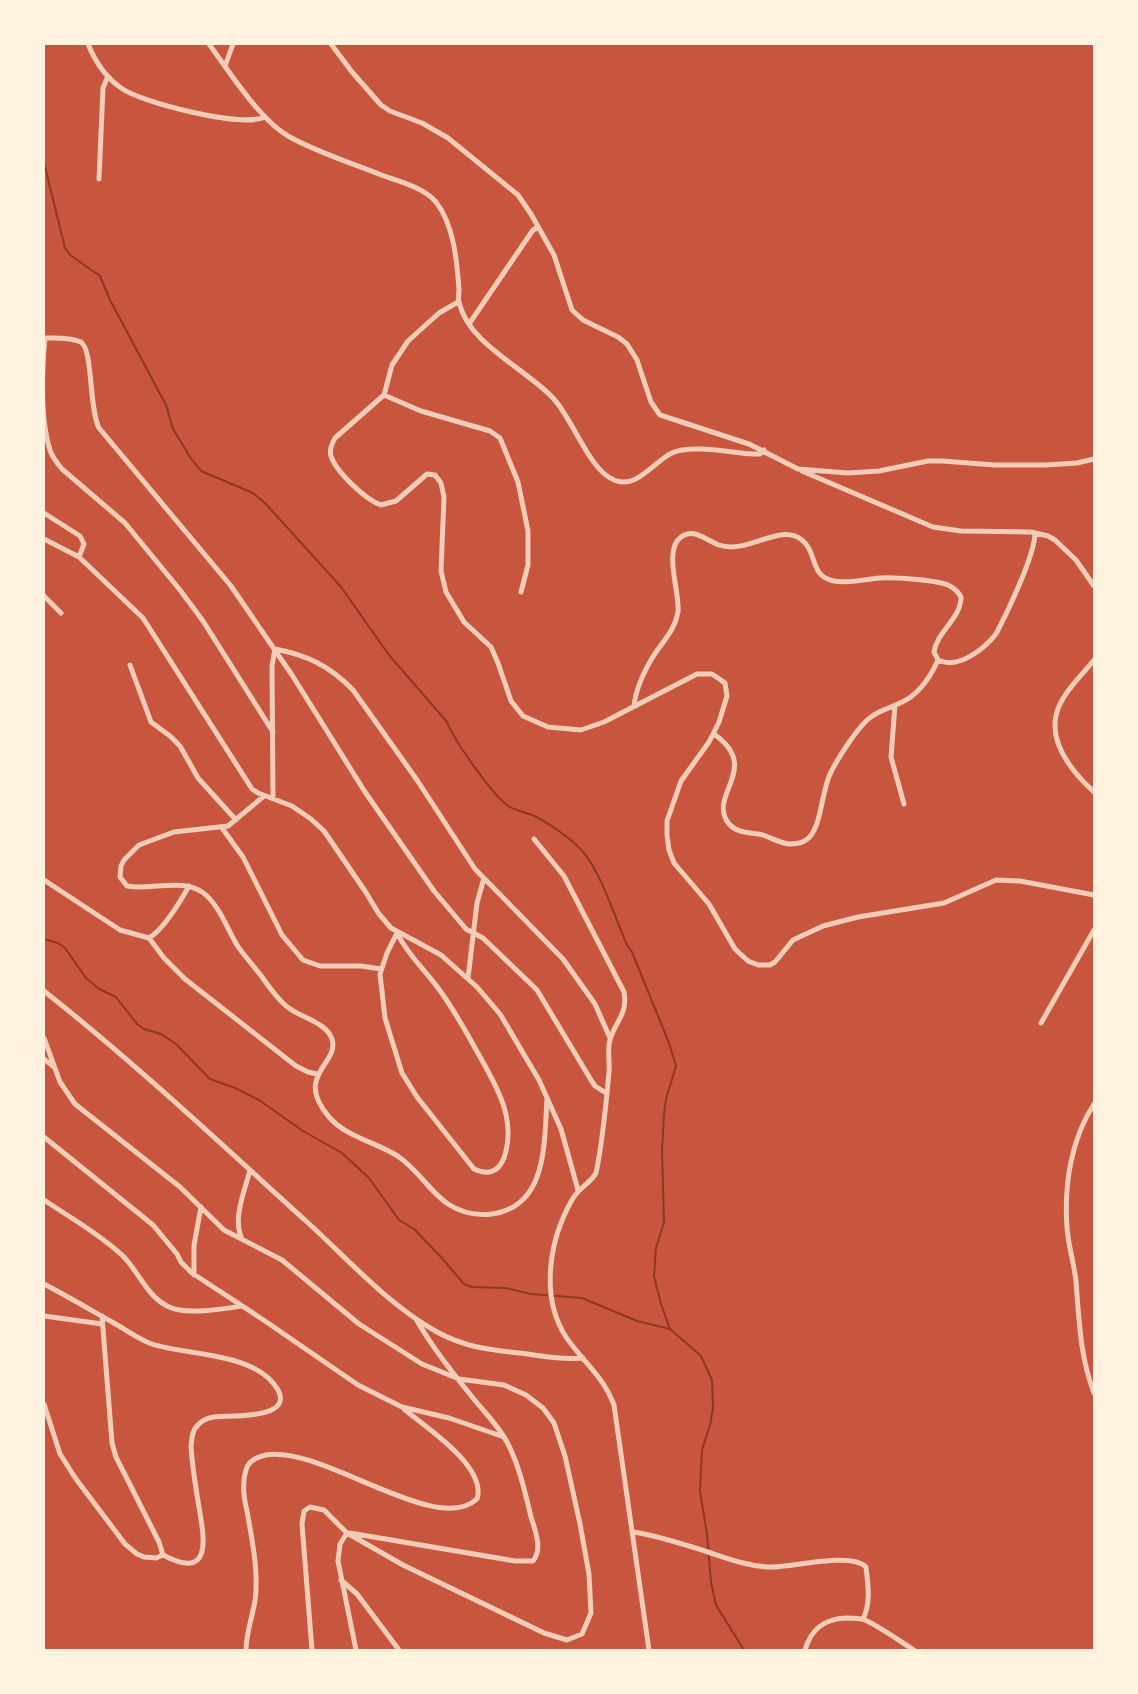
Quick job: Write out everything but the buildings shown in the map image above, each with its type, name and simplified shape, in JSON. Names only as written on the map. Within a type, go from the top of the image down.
[{"type":"street","points":[[88,44],[108,76],[128,92],[151,101],[235,120],[257,120],[265,117]]},
{"type":"street","points":[[208,44],[275,127],[298,141],[407,185],[434,200],[448,225],[456,264],[458,302],[469,324],[481,339],[552,397],[567,415],[594,462],[603,473],[621,483],[634,481],[669,454],[680,450],[753,454],[760,454],[764,450]]},
{"type":"street","points":[[225,66],[233,44]]},
{"type":"street","points":[[331,44],[381,105],[434,129],[463,149],[518,195],[558,264],[572,310],[583,320],[627,344],[637,360],[651,402],[660,415],[764,450],[798,469],[923,524],[961,531],[1035,533],[1048,536],[1063,546],[1095,586]]},
{"type":"street","points":[[99,179],[103,88],[108,76]]},
{"type":"street","points":[[469,324],[533,230],[538,227]]},
{"type":"street","points":[[458,302],[450,305],[422,327],[397,355],[384,394],[335,438],[331,446],[332,458],[363,494],[381,505],[396,501],[427,474],[431,473],[438,478],[444,497],[441,571],[446,592],[464,622],[491,647],[514,706],[523,716],[548,727],[581,730],[604,722],[697,674],[712,674],[725,683],[728,692],[714,734],[681,781],[667,820],[668,841],[674,863],[709,904],[735,949],[743,958],[763,965],[775,962],[793,940],[823,926],[858,917],[944,903],[996,880],[1020,881],[1095,895]]},
{"type":"street","points":[[273,732],[203,621],[180,590],[125,523],[63,470],[55,460],[50,450],[45,418],[44,338],[77,340],[85,346],[88,355],[92,408],[99,428],[225,578],[274,649],[365,792],[419,870],[458,921],[483,938],[542,997],[591,1080],[595,1086],[606,1093]]},
{"type":"street","points":[[384,394],[421,411],[490,431],[500,438],[518,483],[527,522],[528,565],[521,592]]},
{"type":"street","points":[[798,469],[848,473],[879,471],[928,461],[1046,465],[1095,459]]},
{"type":"street","points":[[44,513],[80,536],[84,544],[79,557]]},
{"type":"street","points":[[634,706],[646,668],[670,633],[676,619],[678,601],[672,553],[676,542],[687,534],[694,533],[730,547],[753,545],[775,536],[790,535],[802,540],[808,546],[821,576],[832,581],[849,582],[895,578],[950,586],[958,592],[961,602],[935,647],[935,656],[938,660],[948,663],[975,654],[996,634],[1029,559],[1035,542],[1035,533]]},
{"type":"street","points":[[44,539],[79,557],[143,618],[252,789],[292,806],[324,831],[379,914],[397,933],[405,950],[439,988],[461,1021],[500,1093],[507,1113],[507,1142],[500,1166],[494,1171],[488,1173],[474,1169],[407,1083],[402,1073],[385,1018],[380,974],[391,941],[397,933]]},
{"type":"street","points":[[44,596],[61,614]]},
{"type":"street","points":[[273,798],[272,666],[274,649]]},
{"type":"street","points":[[274,649],[309,657],[323,663],[353,690],[412,773],[475,869],[563,959],[595,1004],[610,1038],[609,1071],[596,1173],[590,1182],[578,1190],[565,1214],[554,1250],[550,1286],[561,1328],[583,1358],[600,1376],[614,1405],[649,1650]]},
{"type":"street","points":[[714,734],[727,745],[734,759],[733,779],[723,810],[728,821],[734,828],[744,833],[795,844],[806,840],[817,828],[827,780],[861,726],[872,716],[910,698],[922,688],[938,660]]},
{"type":"street","points":[[1095,660],[1068,690],[1060,705],[1055,727],[1059,745],[1071,768],[1095,792]]},
{"type":"street","points":[[130,665],[151,722],[180,746],[198,778],[236,820]]},
{"type":"street","points":[[895,705],[891,757],[904,804]]},
{"type":"street","points":[[264,796],[228,826],[189,830],[156,837],[139,845],[124,860],[120,877],[127,886],[143,888],[169,885],[189,886],[205,894],[215,905],[239,948],[282,1002],[295,1013],[322,1027],[331,1036],[333,1046],[331,1054],[317,1074],[315,1081],[316,1094],[327,1116],[352,1135],[401,1158],[447,1203],[460,1211],[473,1214],[496,1213],[508,1209],[530,1193],[535,1183],[542,1162],[548,1099]]},
{"type":"street","points":[[222,828],[243,857],[282,935],[303,960],[320,966],[361,966],[381,969]]},
{"type":"street","points":[[534,838],[564,876],[624,992],[623,1015],[610,1038]]},
{"type":"street","points":[[468,978],[477,903],[484,878]]},
{"type":"street","points":[[44,880],[120,930],[149,938],[164,958],[193,986],[296,1066],[317,1074]]},
{"type":"street","points":[[149,938],[155,934],[181,901],[189,886]]},
{"type":"street","points":[[1041,1023],[1095,930]]},
{"type":"street","points":[[397,933],[441,955],[468,978],[500,1014],[548,1099],[561,1129],[578,1190]]},
{"type":"street","points":[[44,991],[250,1170],[384,1294],[436,1332],[469,1346],[543,1356],[583,1358]]},
{"type":"street","points":[[44,1038],[60,1082],[81,1110],[180,1186],[224,1230],[282,1260],[336,1307],[422,1364],[459,1379],[504,1385],[517,1390],[543,1408],[554,1423],[574,1494],[589,1574],[591,1613],[582,1634],[567,1640],[544,1633],[403,1565],[347,1533],[329,1514],[319,1508],[310,1507],[304,1511],[302,1524],[312,1650]]},
{"type":"street","points":[[44,1059],[54,1067]]},
{"type":"street","points":[[1095,1104],[1086,1117],[1075,1142],[1067,1219],[1083,1354],[1095,1393]]},
{"type":"street","points":[[44,1137],[153,1225],[184,1266],[194,1275],[358,1385],[402,1407],[449,1418],[504,1437]]},
{"type":"street","points":[[241,1238],[238,1228],[240,1211],[250,1170]]},
{"type":"street","points":[[44,1200],[108,1243],[130,1264],[155,1298],[171,1308],[191,1310],[242,1306]]},
{"type":"street","points":[[194,1275],[194,1251],[201,1207]]},
{"type":"street","points":[[44,1284],[153,1344],[230,1359],[246,1365],[273,1383],[280,1395],[276,1407],[266,1413],[211,1417],[196,1426],[191,1446],[204,1534],[199,1559],[187,1564],[163,1555],[159,1542],[116,1457],[112,1443],[102,1316]]},
{"type":"street","points":[[44,1316],[102,1324]]},
{"type":"street","points":[[347,1533],[515,1561],[533,1561],[538,1553],[537,1539],[517,1465],[504,1437],[428,1341],[415,1317]]},
{"type":"street","points":[[44,1404],[60,1454],[125,1544],[144,1557],[156,1558],[163,1555]]},
{"type":"street","points":[[246,1650],[256,1587],[246,1506],[245,1473],[250,1462],[271,1454],[285,1454],[309,1459],[416,1503],[445,1508],[467,1506],[477,1499],[478,1487],[470,1466],[402,1407]]},
{"type":"street","points":[[633,1532],[658,1536],[731,1560],[756,1565],[774,1567],[848,1560],[861,1562],[866,1567],[868,1592],[867,1612],[863,1620]]},
{"type":"street","points":[[347,1533],[338,1552],[341,1580],[356,1650]]},
{"type":"street","points":[[341,1580],[357,1594],[399,1650]]},
{"type":"street","points":[[805,1650],[811,1635],[822,1623],[839,1619],[863,1620],[914,1650]]},
{"type":"waterway","points":[[44,163],[65,248],[70,255],[100,276],[110,300],[166,405],[173,429],[190,457],[201,471],[253,493],[266,504],[341,587],[389,655],[447,722],[466,754],[494,792],[510,807],[538,818],[574,843],[584,853],[602,884],[632,952],[676,1066],[666,1099],[664,1115],[662,1150],[664,1222],[656,1248],[654,1276],[670,1329],[701,1356],[712,1380],[713,1408],[702,1450],[700,1491],[716,1605],[744,1650]]},
{"type":"waterway","points":[[44,939],[58,943],[65,948],[86,978],[99,989],[116,997],[137,1024],[144,1029],[161,1034],[176,1044],[210,1079],[259,1100],[303,1131],[342,1153],[369,1178],[399,1220],[414,1229],[464,1284],[472,1287],[506,1288],[531,1294],[582,1298],[637,1321],[670,1329]]}]
